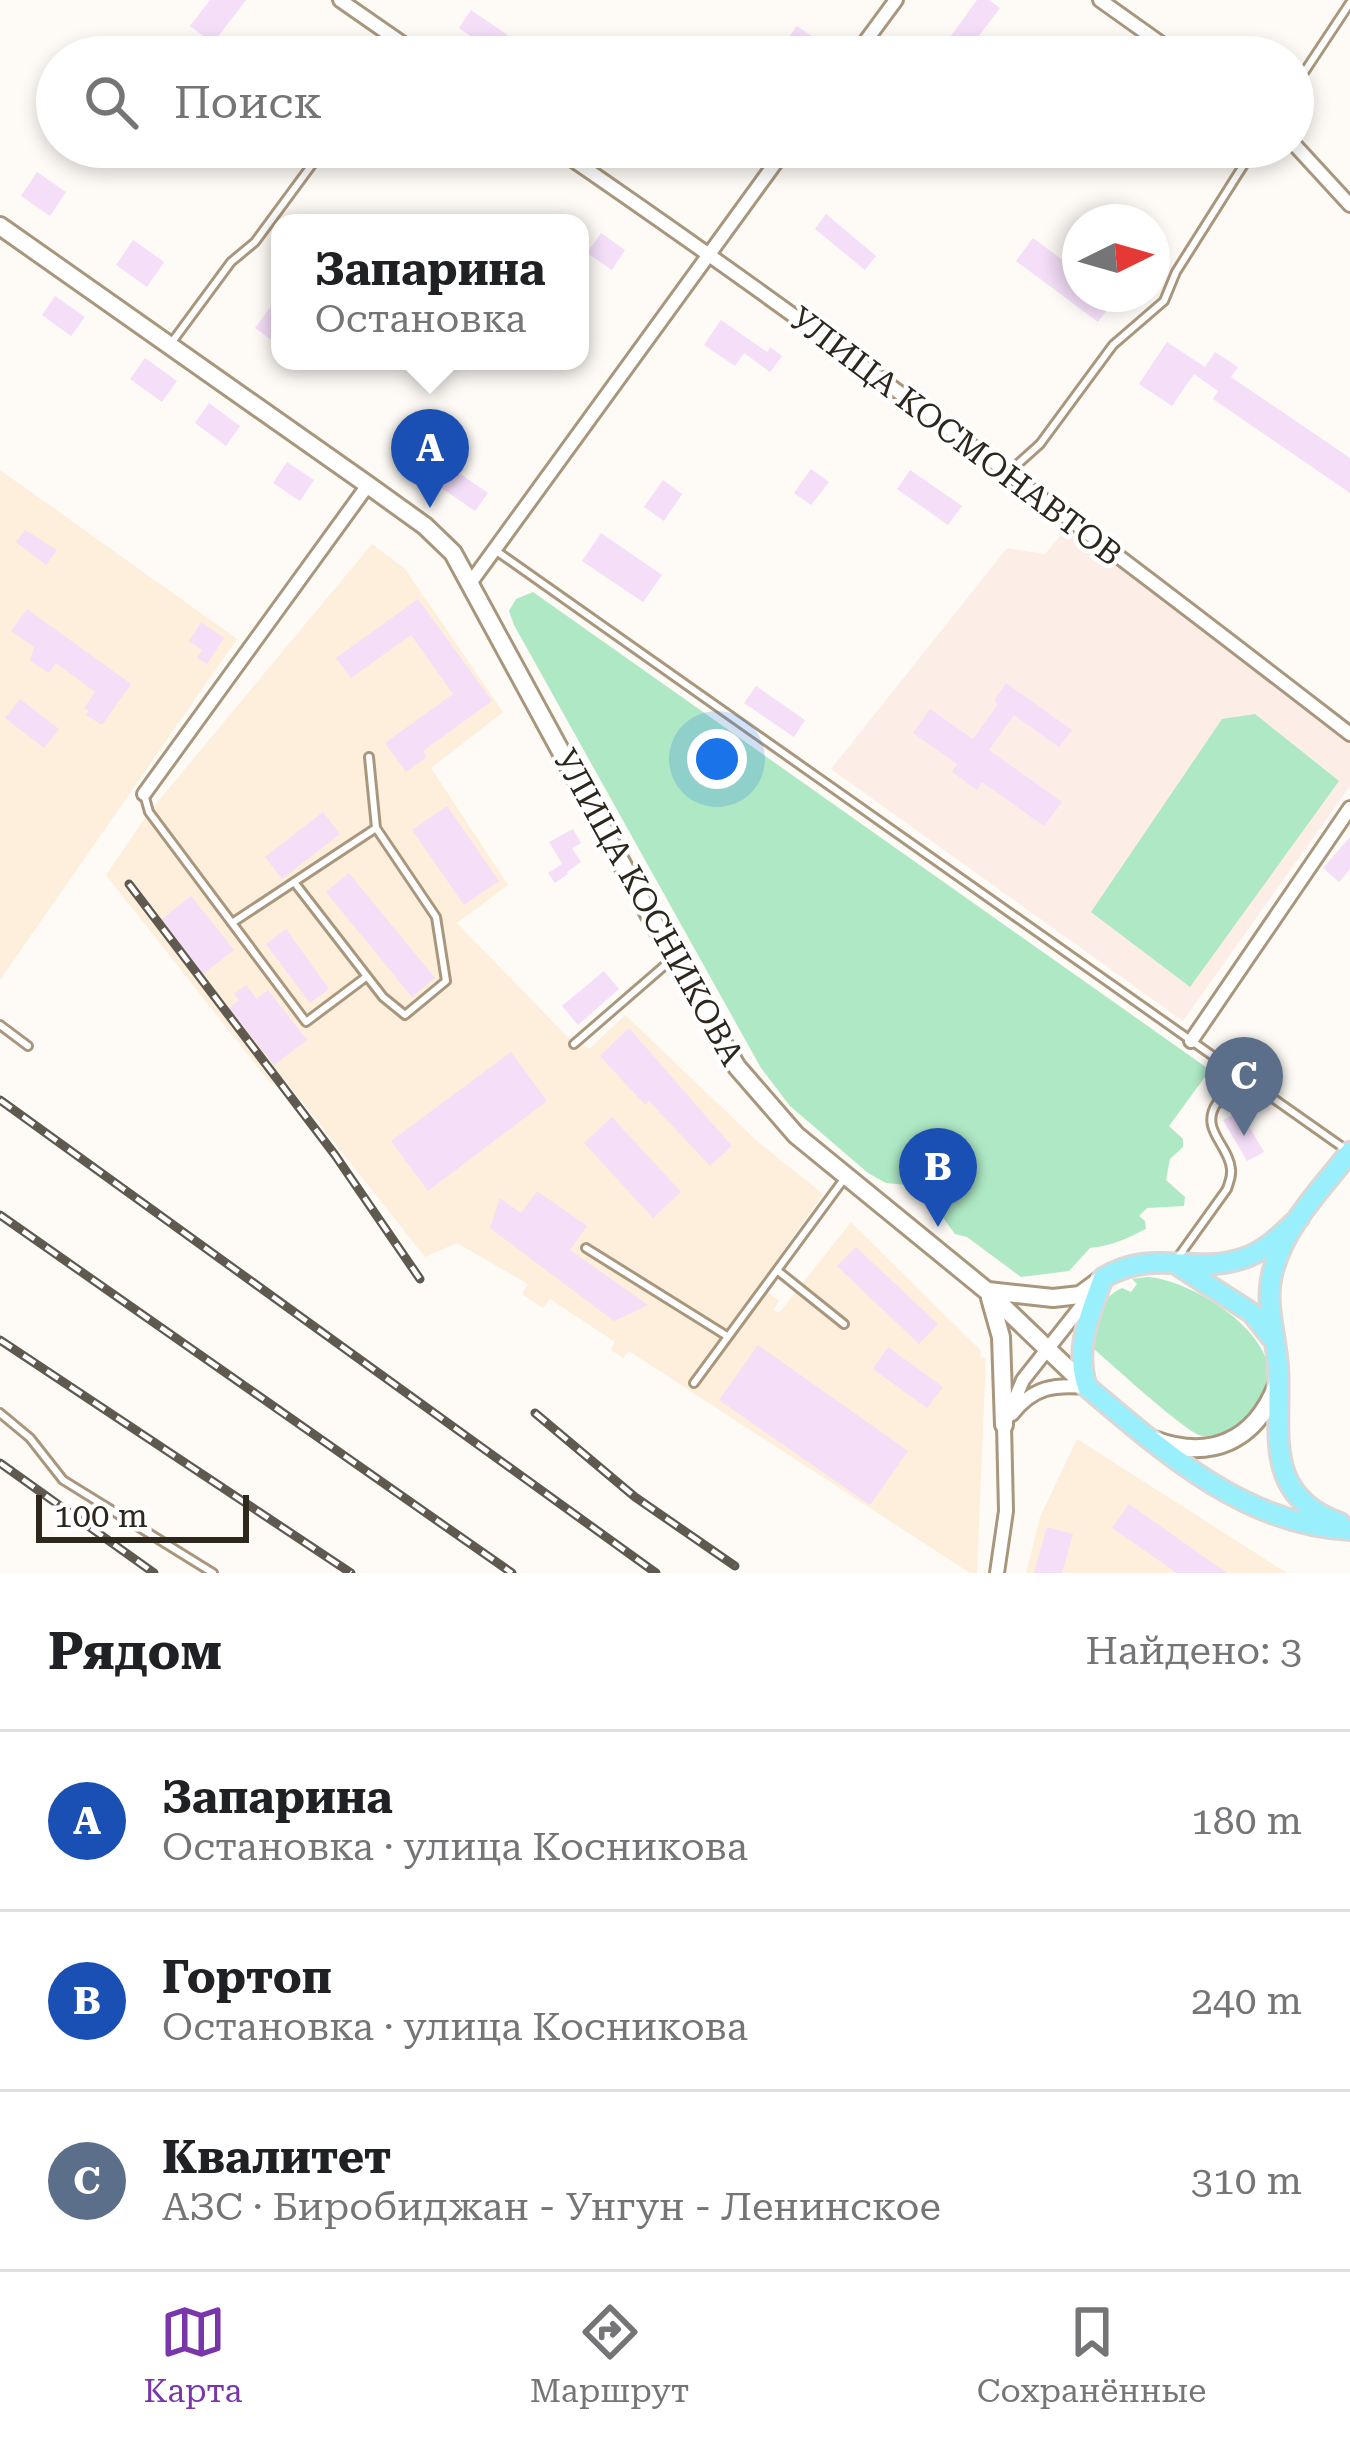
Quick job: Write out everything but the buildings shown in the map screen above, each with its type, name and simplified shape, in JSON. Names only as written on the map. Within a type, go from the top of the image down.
[{"type":"main road","points":[[1350,1152],[1299,1218],[1273,1270],[1270,1297],[1278,1383],[1276,1436],[1291,1485],[1309,1508],[1350,1528]]},
{"type":"main road","points":[[1087,1387],[1082,1347],[1103,1278],[1142,1261],[1214,1264],[1248,1256],[1299,1218]]},
{"type":"main road","points":[[1173,1263],[1210,1282],[1252,1313],[1275,1347]]},
{"type":"main road","name":"УЛИЦА КОСНИКОВА","points":[[1087,1387],[1213,1486],[1268,1514],[1320,1528],[1350,1528]]},
{"type":"street","points":[[340,0],[391,36]]},
{"type":"street","points":[[869,36],[896,0]]},
{"type":"street","points":[[1100,0],[1151,36]]},
{"type":"street","points":[[1314,166],[1350,205]]},
{"type":"street","name":"УЛИЦА КОСМОНАВТОВ","points":[[585,168],[1008,472],[1350,734]]},
{"type":"street","points":[[471,582],[772,168]]},
{"type":"street","name":"УЛИЦА КОСНИКОВА","points":[[0,226],[441,540],[471,582],[674,958],[750,1084],[796,1135],[987,1291],[1087,1387]]},
{"type":"street","points":[[144,794],[368,484]]},
{"type":"street","points":[[1191,1041],[1350,808]]},
{"type":"street","points":[[997,1573],[1006,1510],[1001,1337],[987,1291],[1053,1298],[1079,1295],[1103,1278]]},
{"type":"street","points":[[1004,1425],[1022,1380],[1103,1278]]},
{"type":"street","points":[[1154,1440],[1188,1450],[1218,1446],[1242,1435],[1262,1416],[1278,1383]]},
{"type":"street","points":[[1004,1425],[1036,1391],[1059,1385],[1087,1387]]},
{"type":"lane","points":[[1314,57],[1350,3]]},
{"type":"lane","points":[[276,214],[310,168]]},
{"type":"lane","points":[[1008,472],[1040,443],[1113,345],[1164,301],[1176,272],[1242,168]]},
{"type":"lane","points":[[168,347],[231,262],[271,220]]},
{"type":"lane","points":[[495,550],[1350,1152]]},
{"type":"lane","points":[[294,882],[366,977],[405,1015],[446,981],[436,917],[376,828],[369,757]]},
{"type":"lane","points":[[144,794],[149,812],[305,1022],[366,977]]},
{"type":"lane","points":[[232,923],[376,828]]},
{"type":"lane","points":[[574,1044],[674,958]]},
{"type":"lane","points":[[0,1025],[28,1046]]},
{"type":"lane","points":[[1173,1263],[1227,1189],[1231,1176],[1230,1163],[1211,1126],[1214,1108],[1234,1090],[1256,1087]]},
{"type":"lane","points":[[694,1383],[846,1176]]},
{"type":"lane","points":[[586,1248],[727,1336]]},
{"type":"lane","points":[[778,1271],[844,1324]]},
{"type":"lane","points":[[0,1413],[30,1438],[63,1480],[213,1573]]},
{"type":"shaded area","points":[[0,470],[237,639],[0,980]]},
{"type":"shaded area","points":[[1069,525],[1350,743],[1350,786],[1183,1021],[831,769],[1007,548],[1045,554]]},
{"type":"shaded area","points":[[372,544],[405,569],[503,712],[431,768],[508,885],[457,923],[578,1048],[589,1049],[625,1015],[758,1142],[823,1194],[759,1285],[779,1301],[773,1310],[779,1313],[851,1222],[981,1351],[980,1357],[986,1358],[977,1573],[970,1573],[629,1351],[623,1358],[611,1350],[615,1342],[550,1299],[543,1308],[522,1294],[528,1284],[457,1243],[425,1257],[283,1078],[272,1085],[106,875],[149,812]]},
{"type":"shaded area","points":[[1077,1439],[1287,1573],[1026,1573],[1040,1517]]},
{"type":"green space","points":[[533,592],[1210,1070],[1169,1126],[1183,1139],[1183,1147],[1170,1159],[1166,1180],[1185,1197],[1184,1206],[1147,1208],[1139,1216],[1146,1229],[1090,1248],[1069,1271],[1021,1277],[967,1237],[955,1234],[936,1208],[906,1185],[886,1183],[868,1173],[790,1106],[761,1068],[514,625],[509,611],[516,599]]},
{"type":"green space","points":[[1255,714],[1339,781],[1190,987],[1091,912],[1222,719]]},
{"type":"green space","points":[[1147,1277],[1189,1289],[1213,1302],[1254,1337],[1266,1357],[1269,1379],[1262,1400],[1241,1425],[1210,1436],[1193,1432],[1087,1343],[1107,1298],[1122,1288],[1131,1292],[1137,1284],[1132,1279]]},
{"type":"railway","points":[[129,884],[335,1155],[420,1279]]},
{"type":"railway","points":[[0,1100],[656,1573]]},
{"type":"railway","points":[[0,1215],[512,1573]]},
{"type":"railway","points":[[0,1340],[351,1573]]},
{"type":"railway","points":[[535,1413],[635,1497],[735,1566]]},
{"type":"railway","points":[[0,1463],[154,1573]]},
{"type":"place","name":"Запарина","points":[[430,508]]},
{"type":"place","name":"Квалитет","points":[[1244,1136]]},
{"type":"place","name":"Гортоп","points":[[938,1227]]}]
